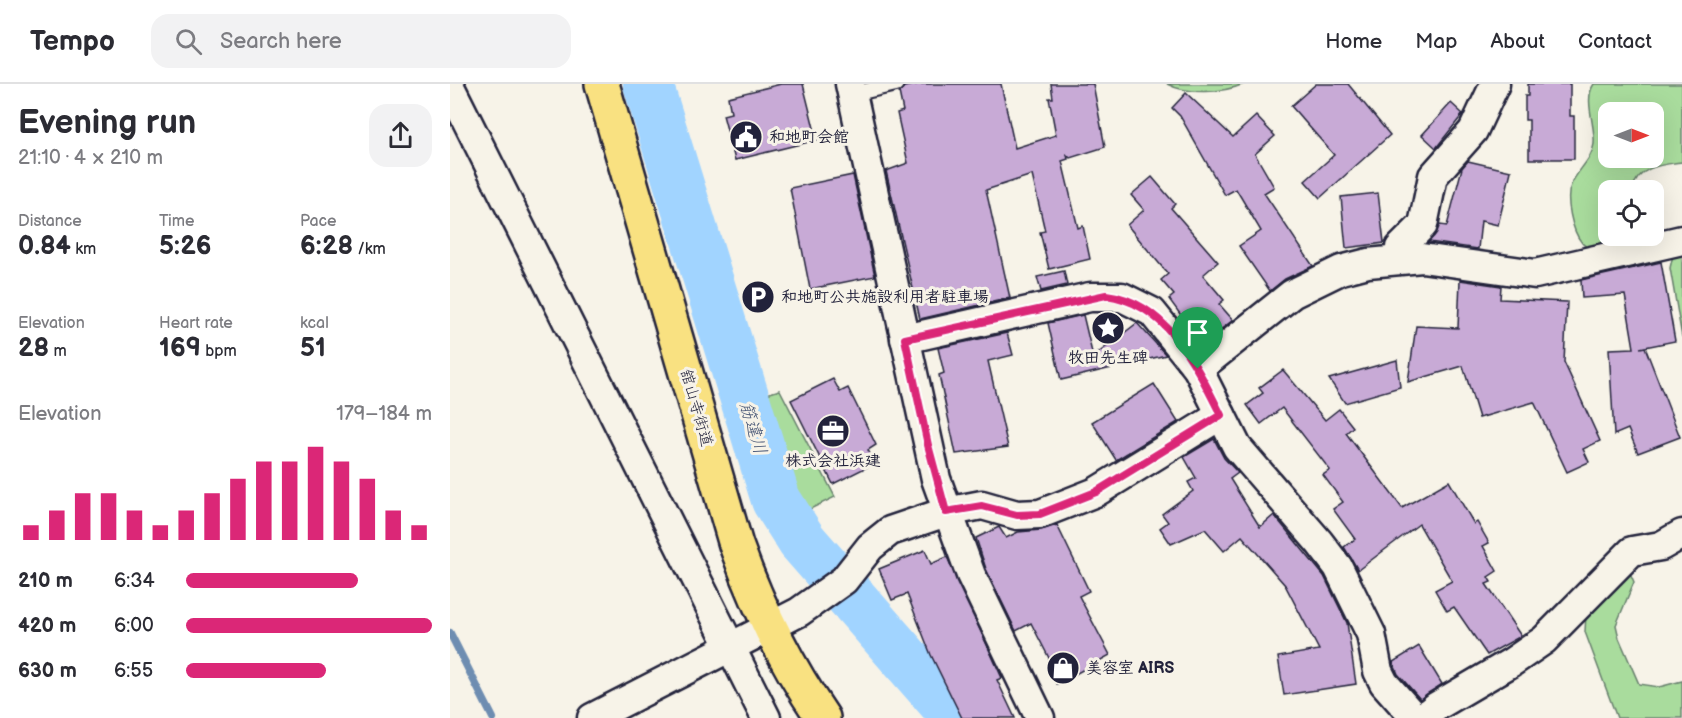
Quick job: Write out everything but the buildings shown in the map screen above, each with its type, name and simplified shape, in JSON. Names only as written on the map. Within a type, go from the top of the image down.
[{"type":"main road","name":"舘山寺街道","points":[[602,84],[736,545],[770,628],[801,686],[823,718]]},
{"type":"street","points":[[1400,258],[1400,248],[1423,225],[1433,176],[1473,131],[1495,84]]},
{"type":"street","points":[[450,87],[766,718]]},
{"type":"street","points":[[851,89],[928,445],[946,512],[980,595],[1040,718]]},
{"type":"street","points":[[1198,369],[1270,310],[1316,280],[1368,262],[1400,258],[1449,260],[1535,274],[1682,240]]},
{"type":"street","points":[[905,339],[1106,295],[1122,297],[1152,312],[1198,369],[1237,447],[1338,567],[1371,634],[1378,671],[1384,683],[1415,718]]},
{"type":"street","points":[[592,718],[770,628],[839,584],[879,538],[946,512],[982,506],[1017,515],[1040,514],[1096,492],[1221,415]]},
{"type":"street","points":[[1422,718],[1437,706],[1512,662],[1544,640],[1632,550],[1661,546],[1682,534]]},
{"type":"lane","points":[[851,89],[896,84]]},
{"type":"green space","points":[[1167,84],[1244,84],[1206,92],[1175,88]]},
{"type":"green space","points":[[1594,84],[1682,84],[1682,162],[1664,165],[1664,102],[1598,102],[1598,168],[1651,168],[1637,180],[1598,180],[1598,246],[1608,246],[1594,250],[1585,246],[1578,238],[1570,215],[1569,198],[1571,185],[1593,150],[1590,97]]},
{"type":"green space","points":[[1682,249],[1682,337],[1670,268],[1673,255]]},
{"type":"green space","points":[[780,390],[835,497],[810,509],[841,574],[798,524],[784,497],[753,398]]},
{"type":"green space","points":[[1624,573],[1631,575],[1634,582],[1616,625],[1619,638],[1639,684],[1659,687],[1682,681],[1682,718],[1617,718],[1585,632],[1586,613]]},
{"type":"waterway","name":"筋違川","points":[[648,84],[776,500],[802,541],[957,718]]},
{"type":"waterway","points":[[450,633],[493,718]]},
{"type":"place","name":"和地町会館","points":[[746,137]]},
{"type":"place","name":"和地町公共施設利用者駐車場","points":[[758,297]]},
{"type":"place","name":"牧田先生碑","points":[[1108,328]]},
{"type":"place","name":"株式会社浜建","points":[[833,431]]},
{"type":"place","name":"美容室 AIRS","points":[[1063,668]]},
{"type":"route","points":[[1106,295],[1122,297],[1152,312],[1198,369],[1221,415],[1096,492],[1040,514],[1028,516],[982,506],[958,508],[946,512],[936,479],[905,339],[1106,295]]}]
